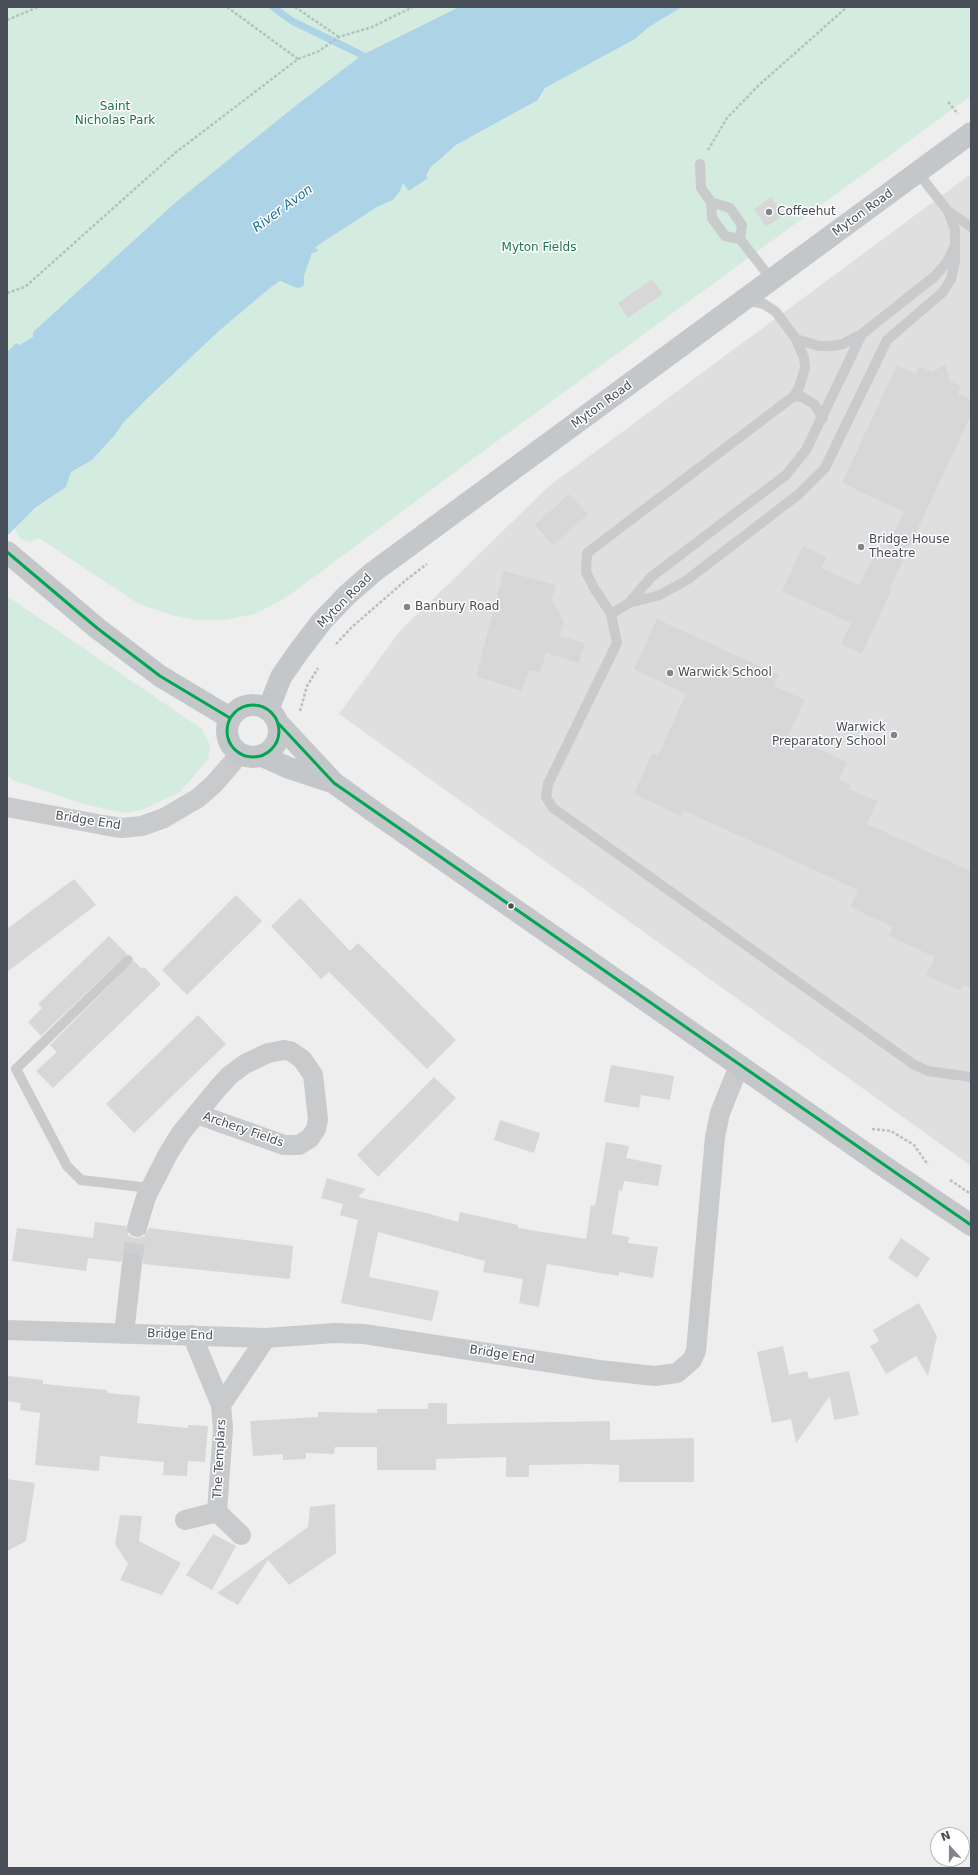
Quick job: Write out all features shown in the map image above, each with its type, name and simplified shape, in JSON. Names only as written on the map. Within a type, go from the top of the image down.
[{"type":"main road","name":"Myton Road","points":[[273,716],[282,678],[299,651],[322,621],[347,595],[372,573],[918,174],[971,133]]},
{"type":"main road","points":[[8,553],[97,628],[160,676],[230,718]]},
{"type":"main road","points":[[273,716],[278,739],[269,752],[262,756],[247,757],[240,754],[229,743],[227,735],[228,723],[230,718],[239,709],[254,705],[273,716],[334,783],[739,1066],[971,1225]]},
{"type":"main road","points":[[262,756],[288,768],[334,783]]},
{"type":"street","name":"Bridge End","points":[[7,807],[122,828],[142,826],[164,818],[198,798],[219,778],[240,754]]},
{"type":"street","name":"Archery Fields","points":[[137,1227],[150,1188],[181,1133],[197,1114],[230,1075],[246,1064],[276,1050],[290,1052],[302,1059],[313,1075],[318,1119],[316,1129],[310,1138],[299,1145],[284,1145],[197,1114]]},
{"type":"street","name":"Bridge End","points":[[7,1330],[266,1338],[335,1333],[364,1334],[599,1370],[655,1376],[677,1373],[692,1360],[696,1351],[715,1137],[720,1113],[739,1066]]},
{"type":"street","points":[[124,1334],[132,1263]]},
{"type":"street","name":"The Templars","points":[[192,1335],[221,1405],[223,1429],[217,1512]]},
{"type":"street","name":"The Templars","points":[[221,1405],[266,1338]]},
{"type":"street","points":[[184,1520],[217,1512],[241,1535]]},
{"type":"lane","points":[[700,164],[701,188],[711,202],[712,218],[725,236],[740,239],[772,280]]},
{"type":"lane","points":[[918,174],[948,211],[971,227]]},
{"type":"lane","points":[[711,202],[730,208],[742,225],[740,239]]},
{"type":"lane","points":[[629,603],[660,595],[687,580],[799,494],[825,468],[887,340],[932,303],[947,286],[955,262],[956,246],[955,230],[948,211]]},
{"type":"lane","points":[[796,338],[819,346],[832,346],[843,344],[862,334],[935,276],[947,262],[956,246]]},
{"type":"lane","points":[[744,300],[764,304],[776,312],[796,338],[804,358],[805,368],[799,388],[794,396],[587,553],[586,572],[594,588],[612,614],[616,643],[548,784],[546,791],[548,802],[553,808],[913,1064],[928,1071],[971,1077]]},
{"type":"lane","points":[[612,614],[629,603],[651,577],[786,475],[806,450],[823,418],[862,334]]},
{"type":"lane","points":[[794,396],[802,397],[814,404],[823,418]]},
{"type":"lane","points":[[128,960],[16,1069],[67,1166],[81,1180],[150,1188]]},
{"type":"path","points":[[7,20],[38,7]]},
{"type":"path","points":[[227,7],[298,59]]},
{"type":"path","points":[[295,7],[338,37]]},
{"type":"path","points":[[7,293],[25,287],[176,153],[298,59],[318,51],[338,37],[372,27],[413,7]]},
{"type":"path","points":[[700,164],[727,118],[759,85],[847,7]]},
{"type":"path","points":[[948,102],[954,108]]},
{"type":"path","points":[[331,649],[352,627]]},
{"type":"path","points":[[300,715],[307,686],[318,667]]},
{"type":"path","points":[[870,1129],[891,1130],[914,1145],[925,1164],[932,1168]]},
{"type":"path","points":[[945,1177],[971,1194]]},
{"type":"shaded area","name":"Warwick School","points":[[971,174],[971,1166],[339,714],[399,632],[549,486]]},
{"type":"green space","name":"Saint Nicholas Park","points":[[7,7],[459,7],[362,55],[299,103],[177,201],[33,332],[33,337],[19,345],[16,344],[7,352]]},
{"type":"green space","name":"Myton Fields","points":[[682,7],[971,7],[971,96],[504,436],[284,599],[255,614],[224,620],[195,620],[171,615],[139,604],[39,538],[30,542],[20,539],[15,529],[25,516],[66,487],[71,472],[92,460],[115,435],[123,423],[219,331],[276,283],[283,282],[297,288],[304,285],[304,276],[312,253],[317,252],[315,248],[377,207],[393,200],[403,183],[427,178],[426,176],[430,168],[456,145],[540,99],[545,88],[635,39],[649,27]]},
{"type":"green space","points":[[7,596],[202,729],[210,745],[208,760],[180,792],[142,810],[125,813],[83,804],[13,780],[7,775]]},
{"type":"water","name":"River Avon","points":[[459,7],[682,7],[649,27],[635,39],[545,88],[538,100],[456,145],[430,168],[426,176],[428,178],[409,191],[403,183],[400,191],[393,200],[377,207],[320,244],[315,248],[318,250],[317,252],[312,253],[304,276],[304,285],[302,287],[297,288],[280,281],[219,331],[123,423],[115,435],[92,460],[71,472],[66,487],[35,508],[7,536],[7,352],[16,343],[19,345],[33,337],[33,332],[177,201],[299,103],[362,55]]},
{"type":"building","name":"Coffeehut","points":[[771,197],[784,215],[766,227],[754,209]]},
{"type":"building","points":[[652,279],[663,294],[628,318],[618,303]]},
{"type":"building","points":[[897,365],[916,374],[919,366],[932,372],[945,365],[950,381],[961,386],[958,394],[971,400],[971,415],[889,590],[891,591],[862,654],[841,644],[851,623],[782,591],[803,546],[827,557],[821,568],[859,585],[876,551],[884,554],[904,512],[842,483]]},
{"type":"building","points":[[569,494],[588,514],[553,545],[535,525]]},
{"type":"building","points":[[504,571],[556,585],[552,599],[564,622],[560,636],[585,643],[579,663],[546,653],[540,673],[529,670],[522,691],[476,676]]},
{"type":"building","points":[[657,619],[779,675],[774,686],[805,700],[788,735],[847,762],[839,780],[851,785],[849,789],[877,801],[867,824],[971,871],[971,988],[963,985],[961,991],[926,975],[935,957],[889,936],[893,927],[850,907],[858,890],[683,810],[681,816],[634,794],[652,753],[658,756],[686,694],[634,669]]},
{"type":"building","points":[[74,879],[96,905],[7,972],[7,929]]},
{"type":"building","points":[[236,895],[262,921],[187,995],[162,970]]},
{"type":"building","points":[[300,898],[350,951],[358,943],[456,1040],[427,1069],[329,972],[321,979],[271,926]]},
{"type":"building","points":[[109,936],[127,954],[41,1036],[28,1022],[42,1008],[38,1004]]},
{"type":"building","points":[[134,961],[142,969],[144,967],[161,984],[53,1088],[36,1071],[57,1052],[50,1045]]},
{"type":"building","points":[[198,1015],[226,1044],[134,1133],[106,1104]]},
{"type":"building","points":[[611,1065],[674,1076],[670,1100],[641,1095],[639,1108],[604,1102]]},
{"type":"building","points":[[434,1077],[456,1098],[378,1177],[357,1155]]},
{"type":"building","points":[[500,1120],[540,1133],[534,1153],[494,1140]]},
{"type":"building","points":[[606,1142],[629,1146],[626,1158],[662,1165],[658,1186],[624,1181],[622,1191],[619,1190],[612,1234],[629,1237],[628,1243],[658,1247],[653,1278],[619,1272],[619,1276],[547,1264],[539,1307],[519,1303],[523,1279],[483,1272],[485,1261],[378,1232],[369,1277],[439,1291],[432,1321],[341,1303],[358,1220],[340,1215],[343,1204],[321,1198],[327,1178],[366,1189],[358,1197],[458,1222],[460,1212],[518,1225],[518,1228],[586,1239],[591,1205],[595,1206]]},
{"type":"building","points":[[95,1222],[126,1226],[128,1235],[134,1238],[145,1236],[149,1228],[293,1246],[290,1279],[143,1264],[143,1259],[139,1254],[133,1252],[128,1252],[123,1256],[121,1262],[88,1258],[86,1271],[12,1261],[17,1228],[93,1238]]},
{"type":"building","points":[[901,1238],[930,1258],[917,1278],[888,1258]]},
{"type":"building","points":[[919,1303],[937,1336],[928,1376],[916,1356],[886,1374],[870,1346],[879,1341],[873,1330]]},
{"type":"building","points":[[783,1346],[789,1375],[807,1371],[809,1379],[849,1371],[859,1415],[834,1420],[830,1396],[796,1443],[791,1419],[772,1423],[757,1352]]},
{"type":"building","points":[[7,1376],[43,1380],[43,1384],[107,1390],[107,1393],[140,1396],[137,1423],[188,1428],[188,1425],[208,1426],[205,1462],[188,1461],[187,1476],[163,1475],[164,1462],[100,1456],[99,1471],[35,1465],[40,1413],[20,1410],[21,1403],[7,1401]]},
{"type":"building","points":[[428,1403],[447,1403],[447,1424],[610,1421],[610,1440],[694,1438],[694,1482],[619,1482],[619,1465],[589,1464],[529,1465],[529,1477],[506,1477],[506,1457],[436,1459],[436,1470],[377,1470],[377,1447],[335,1447],[334,1454],[306,1453],[306,1459],[283,1460],[283,1454],[253,1456],[250,1421],[318,1417],[318,1412],[377,1413],[377,1409],[428,1409]]},
{"type":"building","points":[[7,1479],[35,1483],[26,1541],[7,1551]]},
{"type":"building","points":[[335,1504],[336,1553],[289,1585],[268,1560],[238,1605],[217,1593],[308,1527],[310,1507]]},
{"type":"building","points":[[120,1515],[142,1516],[139,1541],[181,1563],[162,1595],[120,1580],[128,1564],[115,1544]]},
{"type":"building","points":[[213,1534],[236,1546],[212,1590],[186,1575]]},
{"type":"waterway","points":[[273,7],[292,21],[362,55],[368,61]]},
{"type":"tunnel","points":[[132,1263],[137,1227]]},
{"type":"transit line","points":[[7,552],[97,628],[160,676],[230,718]]},
{"type":"transit line","points":[[248,705],[258,705],[272,712],[279,726],[279,731],[279,736],[272,750],[258,757],[248,757],[238,753],[231,746],[227,736],[227,726],[231,716],[238,709],[248,705]]},
{"type":"transit line","points":[[278,723],[334,783],[971,1225]]},
{"type":"place","name":"Coffeehut","points":[[769,212]]},
{"type":"place","name":"Bridge House Theatre","points":[[861,547]]},
{"type":"place","name":"Banbury Road","points":[[407,607]]},
{"type":"place","name":"Warwick School","points":[[670,673]]},
{"type":"place","name":"Warwick Preparatory School","points":[[894,735]]}]
